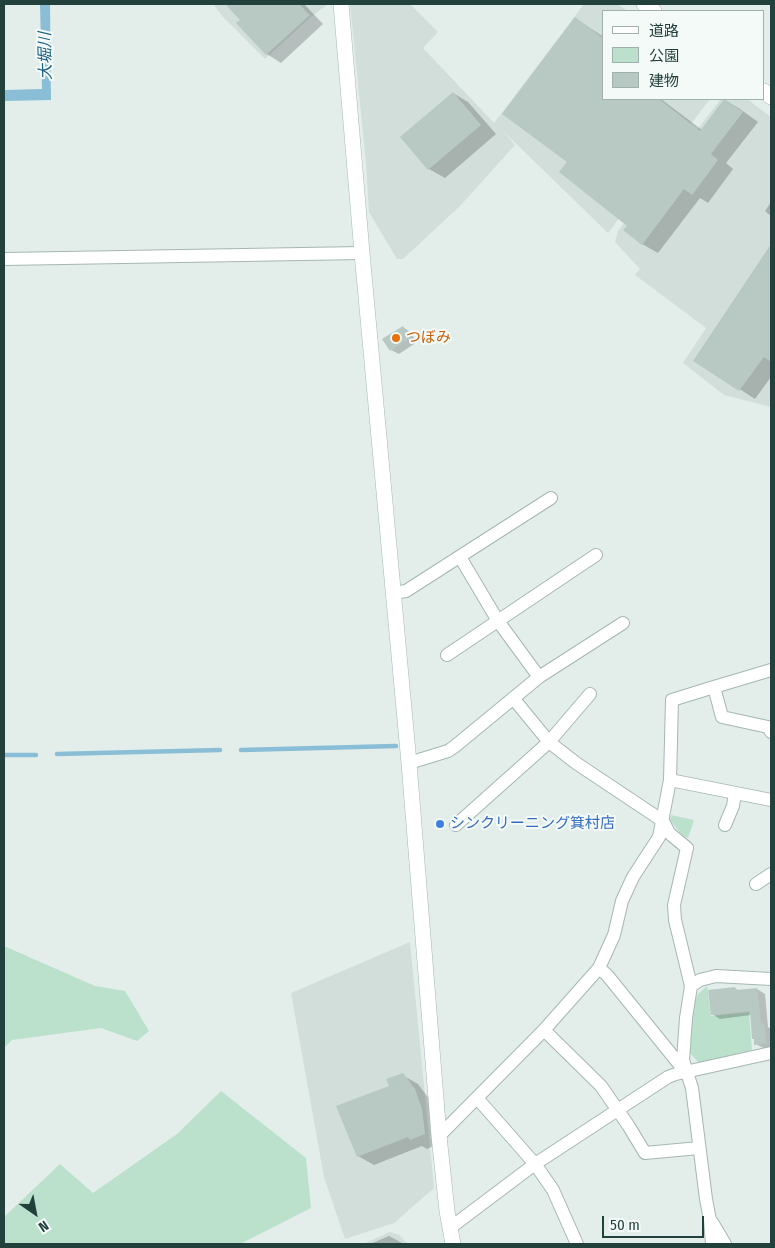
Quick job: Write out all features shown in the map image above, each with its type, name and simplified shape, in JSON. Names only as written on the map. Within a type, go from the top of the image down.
[{"type":"street","points":[[341,4],[409,763],[439,1136],[453,1244]]},
{"type":"street","points":[[4,259],[362,253]]},
{"type":"street","points":[[393,592],[406,591],[551,498]]},
{"type":"street","points":[[447,655],[596,555]]},
{"type":"street","points":[[460,557],[498,621],[540,677]]},
{"type":"street","points":[[409,763],[448,751],[540,677],[622,623]]},
{"type":"street","points":[[439,1136],[544,1030],[599,968],[614,935],[622,901],[632,877],[659,837],[670,780],[672,700],[771,670]]},
{"type":"street","points":[[714,687],[722,717],[768,727],[771,732]]},
{"type":"street","points":[[456,825],[549,742],[590,694]]},
{"type":"street","points":[[513,698],[549,742],[576,763],[663,821],[669,833],[687,848],[674,905],[675,920],[691,986],[683,1060],[692,1088],[712,1244]]},
{"type":"street","points":[[670,780],[771,800]]},
{"type":"street","points":[[725,825],[733,806],[735,793]]},
{"type":"street","points":[[756,884],[771,874]]},
{"type":"street","points":[[599,968],[607,975],[686,1072]]},
{"type":"street","points":[[691,986],[700,980],[716,976],[771,979]]},
{"type":"street","points":[[544,1030],[601,1086],[618,1109],[645,1153],[699,1148]]},
{"type":"street","points":[[450,1228],[535,1164],[668,1078],[686,1072],[771,1053]]},
{"type":"street","points":[[477,1098],[535,1164],[553,1190],[577,1244]]},
{"type":"street","points":[[710,1220],[725,1244]]},
{"type":"shaded area","points":[[213,4],[328,4],[265,59],[223,17]]},
{"type":"shaded area","points":[[350,4],[410,4],[438,32],[423,48],[494,123],[584,4],[617,4],[626,10],[602,10],[602,100],[709,100],[608,233],[503,131],[515,145],[460,206],[403,259],[397,259],[369,212]]},
{"type":"shaded area","points":[[720,100],[748,100],[771,117],[771,407],[724,395],[683,363],[706,328],[635,275],[640,269],[615,242],[618,231]]},
{"type":"shaded area","points":[[410,942],[434,1188],[394,1223],[345,1239],[324,1177],[291,993]]},
{"type":"shaded area","points":[[390,1232],[399,1235],[408,1244],[363,1244]]},
{"type":"green space","points":[[671,815],[694,820],[688,838],[682,835],[670,820]]},
{"type":"green space","points":[[4,946],[95,986],[125,991],[149,1031],[137,1041],[101,1028],[12,1040],[4,1048]]},
{"type":"green space","points":[[707,986],[711,1016],[749,1012],[752,1050],[699,1063],[689,1052],[694,1003],[698,994]]},
{"type":"green space","points":[[221,1091],[306,1158],[311,1208],[240,1244],[4,1244],[4,1217],[60,1164],[93,1193],[177,1134]]},
{"type":"water","name":"大堀川","points":[[40,4],[50,4],[51,100],[4,101],[4,90],[42,89]]},
{"type":"building","points":[[225,4],[299,4],[310,15],[266,55],[236,23],[240,20]]},
{"type":"building","points":[[575,17],[602,37],[602,100],[660,100],[700,131],[723,100],[743,112],[711,154],[718,160],[692,195],[684,189],[642,245],[623,230],[627,226],[559,172],[567,162],[502,114]]},
{"type":"building","points":[[453,92],[481,125],[428,170],[400,137]]},
{"type":"building","points":[[771,244],[771,362],[764,357],[739,391],[693,361]]},
{"type":"building","name":"つぼみ","points":[[403,326],[410,338],[390,351],[382,339]]},
{"type":"building","points":[[735,987],[736,990],[757,988],[761,1024],[764,1023],[766,1043],[754,1045],[750,1011],[711,1015],[708,990]]},
{"type":"building","points":[[403,1073],[415,1089],[422,1109],[425,1134],[410,1140],[408,1137],[357,1157],[336,1106],[389,1086],[386,1079]]},
{"type":"waterway","points":[[241,750],[396,746]]},
{"type":"waterway","points":[[57,754],[220,750]]},
{"type":"waterway","points":[[4,755],[36,755]]},
{"type":"place","name":"つぼみ","points":[[396,338]]},
{"type":"place","name":"シンクリーニング箕村店","points":[[440,824]]}]
